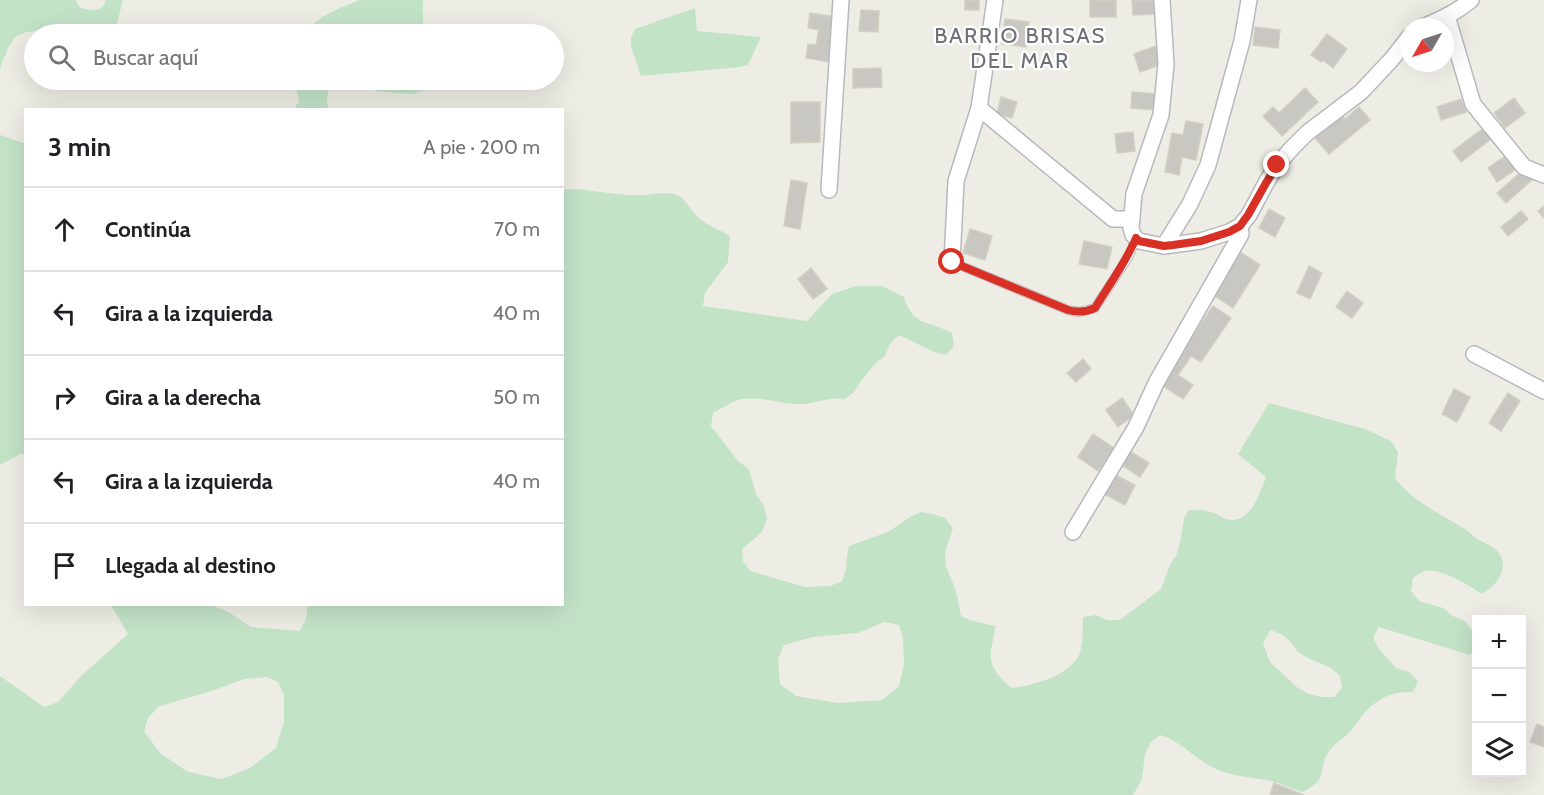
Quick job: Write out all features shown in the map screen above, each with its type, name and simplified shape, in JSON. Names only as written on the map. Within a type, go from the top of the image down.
[{"type":"street","points":[[829,190],[842,0]]},
{"type":"street","points":[[952,262],[956,181],[979,108],[995,0]]},
{"type":"street","points":[[1162,0],[1166,64],[1161,115],[1134,194],[1131,228],[1139,241],[1164,246],[1201,241],[1240,226],[1277,165],[1292,148],[1307,133],[1361,92],[1400,49]]},
{"type":"street","points":[[1164,246],[1190,204],[1208,165],[1242,40],[1249,0]]},
{"type":"street","points":[[1444,18],[1472,0]]},
{"type":"street","points":[[1448,16],[1473,104],[1524,166],[1544,175]]},
{"type":"street","points":[[979,108],[1113,219],[1132,219]]},
{"type":"street","points":[[1073,532],[1136,427],[1156,383],[1241,234],[1240,226]]},
{"type":"street","points":[[1474,354],[1544,391]]},
{"type":"lane","points":[[952,262],[1068,310],[1085,312],[1095,308],[1129,256],[1136,238]]},
{"type":"green space","points":[[0,0],[76,0],[81,8],[93,10],[102,7],[106,0],[123,0],[116,24],[24,24],[24,33],[15,37],[0,68]]},
{"type":"green space","points":[[359,0],[423,0],[423,24],[314,24],[336,10]]},
{"type":"green space","points":[[695,8],[697,31],[761,37],[748,65],[641,76],[631,46],[631,38],[635,29]]},
{"type":"green space","points":[[297,90],[328,90],[328,108],[295,108],[299,102]]},
{"type":"green space","points":[[374,90],[425,90],[412,94]]},
{"type":"green space","points":[[0,135],[24,143],[24,454],[0,465]]},
{"type":"green space","points":[[564,189],[632,195],[675,194],[682,198],[702,220],[730,236],[728,262],[705,293],[703,306],[807,321],[832,294],[856,286],[882,286],[904,297],[908,307],[917,318],[952,333],[954,346],[946,355],[934,352],[899,335],[890,344],[885,356],[876,363],[854,392],[845,399],[803,404],[754,399],[738,400],[713,413],[711,426],[738,461],[749,469],[756,494],[764,506],[767,519],[762,532],[742,549],[743,561],[750,571],[805,587],[830,586],[842,581],[849,546],[888,532],[921,512],[945,518],[953,528],[945,552],[946,566],[956,591],[961,616],[995,626],[991,651],[992,663],[1000,676],[1012,688],[1049,679],[1074,663],[1082,646],[1083,617],[1096,615],[1107,620],[1120,620],[1161,589],[1177,554],[1184,518],[1189,510],[1207,511],[1234,520],[1247,513],[1257,500],[1266,477],[1238,454],[1269,403],[1365,429],[1391,441],[1398,452],[1395,478],[1409,494],[1494,548],[1499,553],[1503,565],[1496,582],[1482,594],[1440,572],[1425,571],[1413,578],[1411,591],[1419,601],[1443,608],[1453,616],[1465,621],[1472,631],[1472,652],[1470,655],[1379,627],[1373,638],[1379,649],[1396,668],[1409,672],[1418,681],[1413,692],[1394,694],[1372,705],[1350,732],[1329,751],[1320,778],[1312,787],[1303,792],[1272,781],[1234,775],[1219,770],[1174,741],[1160,735],[1151,742],[1145,754],[1142,779],[1133,795],[0,795],[0,676],[44,707],[58,702],[81,676],[128,634],[112,606],[214,606],[251,627],[300,631],[306,619],[308,606],[564,606]],"holes":[[[884,622],[899,625],[903,638],[904,664],[899,686],[882,700],[837,703],[796,696],[780,684],[778,659],[784,645],[813,637],[858,633]],[[1270,630],[1281,634],[1298,652],[1331,668],[1340,676],[1342,688],[1334,697],[1321,697],[1298,688],[1270,662],[1263,644]],[[267,677],[278,682],[284,695],[284,722],[276,748],[250,768],[222,779],[188,772],[160,753],[144,731],[148,718],[158,707],[244,679]]]},
{"type":"building","points":[[965,0],[979,0],[979,10],[965,10]]},
{"type":"building","points":[[1090,0],[1116,0],[1116,17],[1090,17]]},
{"type":"building","points":[[1132,0],[1161,0],[1162,14],[1133,15]]},
{"type":"building","points":[[861,10],[879,11],[878,32],[859,31]]},
{"type":"building","points":[[810,13],[836,17],[829,62],[806,58],[808,44],[816,45],[819,30],[808,28]]},
{"type":"building","points":[[1005,19],[1029,22],[1026,47],[1002,44]]},
{"type":"building","points":[[1255,27],[1280,30],[1278,48],[1253,45]]},
{"type":"building","points":[[1327,34],[1347,49],[1333,68],[1323,60],[1321,62],[1311,55]]},
{"type":"building","points":[[1159,45],[1165,63],[1140,72],[1134,54]]},
{"type":"building","points":[[881,68],[882,87],[853,88],[853,69]]},
{"type":"building","points":[[1305,88],[1318,102],[1282,136],[1263,116],[1273,107],[1279,113]]},
{"type":"building","points":[[1132,92],[1158,94],[1156,110],[1131,108]]},
{"type":"building","points":[[1001,97],[1017,102],[1012,118],[997,114]]},
{"type":"building","points":[[1514,98],[1525,113],[1505,128],[1494,113]]},
{"type":"building","points":[[1461,99],[1466,112],[1441,120],[1437,107]]},
{"type":"building","points":[[791,102],[820,102],[820,142],[791,143]]},
{"type":"building","points":[[1359,107],[1370,120],[1329,154],[1313,136],[1341,114],[1345,119]]},
{"type":"building","points":[[1186,121],[1203,124],[1196,160],[1182,157],[1179,175],[1165,172],[1172,133],[1183,135]]},
{"type":"building","points":[[1488,125],[1496,135],[1461,162],[1453,151]]},
{"type":"building","points":[[1133,132],[1135,151],[1117,153],[1115,134]]},
{"type":"building","points":[[1510,153],[1519,167],[1497,182],[1488,168]]},
{"type":"building","points":[[1523,170],[1532,180],[1506,203],[1497,193]]},
{"type":"building","points":[[791,180],[807,183],[800,229],[784,226]]},
{"type":"building","points":[[1544,206],[1544,218],[1538,211]]},
{"type":"building","points":[[1269,209],[1285,218],[1275,237],[1259,228]]},
{"type":"building","points":[[1521,211],[1528,219],[1508,236],[1501,227]]},
{"type":"building","points":[[970,229],[992,236],[985,260],[963,253]]},
{"type":"building","points":[[1084,241],[1112,247],[1107,269],[1079,264]]},
{"type":"building","points":[[1240,252],[1260,265],[1233,308],[1213,295]]},
{"type":"building","points":[[1309,266],[1322,273],[1310,299],[1297,293]]},
{"type":"building","points":[[811,268],[827,289],[813,299],[798,279]]},
{"type":"building","points":[[1347,291],[1363,303],[1352,318],[1336,307]]},
{"type":"building","points":[[1213,306],[1231,318],[1201,362],[1191,356],[1178,375],[1193,385],[1183,399],[1160,384]]},
{"type":"building","points":[[1083,359],[1091,369],[1076,382],[1067,373]]},
{"type":"building","points":[[1454,389],[1470,397],[1457,422],[1442,414]]},
{"type":"building","points":[[1508,393],[1520,401],[1501,431],[1489,423]]},
{"type":"building","points":[[1122,398],[1134,415],[1118,427],[1106,410]]},
{"type":"building","points":[[1093,434],[1114,448],[1098,471],[1078,457]]},
{"type":"building","points":[[1131,452],[1149,463],[1140,477],[1122,465]]},
{"type":"building","points":[[1114,474],[1135,485],[1125,505],[1104,494]]},
{"type":"building","points":[[1537,724],[1544,727],[1544,747],[1530,742]]},
{"type":"building","points":[[1274,783],[1304,795],[1270,795]]},
{"type":"district","name":"BARRIO BRISAS DEL MAR","points":[[1020,48]]},
{"type":"route","points":[[952,262],[1073,312],[1085,312],[1095,308],[1129,256],[1136,238],[1139,241],[1164,246],[1201,241],[1229,232],[1240,226],[1248,215],[1277,165]]}]
